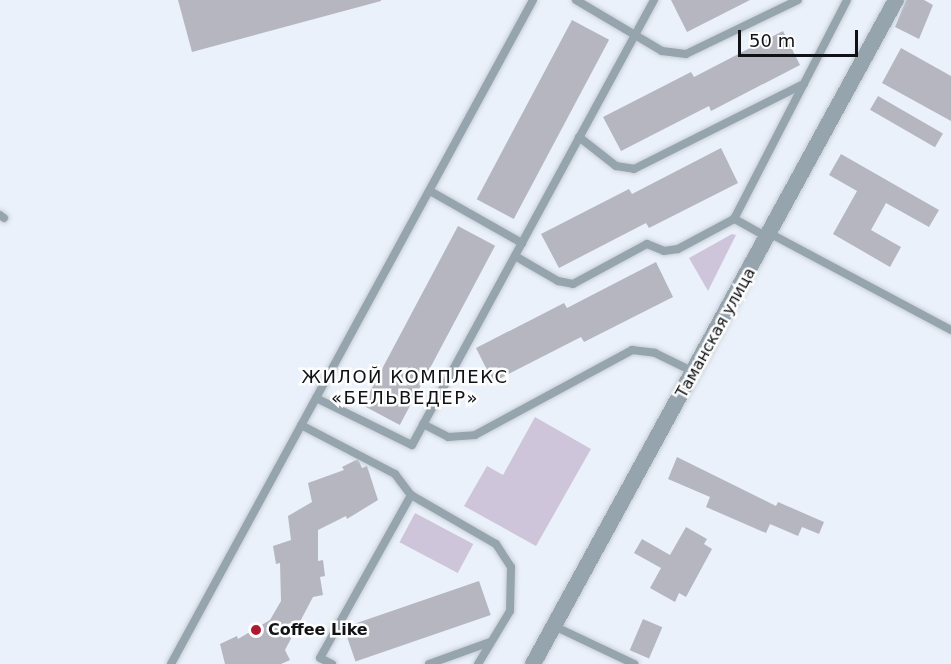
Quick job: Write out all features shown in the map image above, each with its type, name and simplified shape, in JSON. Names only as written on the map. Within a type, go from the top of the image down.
[{"type":"street","name":"Таманская улица","points":[[533,664],[770,236],[896,0]]},
{"type":"lane","points":[[171,664],[533,0]]},
{"type":"lane","points":[[576,0],[636,33],[662,51],[686,54],[798,0]]},
{"type":"lane","points":[[316,398],[412,445],[654,0]]},
{"type":"lane","points":[[514,256],[558,281],[573,284],[647,244],[664,251],[678,249],[734,219],[847,0]]},
{"type":"lane","points":[[579,137],[616,166],[634,169],[804,83]]},
{"type":"lane","points":[[430,191],[522,243]]},
{"type":"lane","points":[[734,219],[951,330]]},
{"type":"lane","points":[[423,424],[448,438],[475,435],[632,350],[655,352],[694,372]]},
{"type":"lane","points":[[301,425],[395,474],[411,495],[496,544],[511,567],[510,611],[478,664]]},
{"type":"lane","points":[[332,664],[319,661],[411,495]]},
{"type":"lane","points":[[554,626],[634,664]]},
{"type":"lane","points":[[429,664],[490,642]]},
{"type":"shaded area","points":[[732,234],[736,235],[708,291],[689,258]]},
{"type":"shaded area","points":[[535,417],[591,449],[536,546],[464,506],[487,466],[503,475]]},
{"type":"shaded area","points":[[415,513],[473,544],[458,573],[400,542]]},
{"type":"building","points":[[178,0],[381,0],[381,1],[192,52]]},
{"type":"building","points":[[671,0],[750,0],[687,32]]},
{"type":"building","points":[[906,0],[924,0],[933,5],[919,39],[895,27]]},
{"type":"building","points":[[572,20],[609,40],[514,219],[477,199]]},
{"type":"building","points":[[783,31],[800,65],[711,111],[709,106],[621,151],[603,117],[691,72],[694,77]]},
{"type":"building","points":[[901,48],[951,76],[951,121],[882,83]]},
{"type":"building","points":[[878,96],[943,134],[935,147],[870,110]]},
{"type":"building","points":[[721,148],[738,183],[649,228],[646,223],[559,268],[541,234],[629,189],[632,194]]},
{"type":"building","points":[[841,154],[939,210],[929,227],[886,203],[871,230],[901,247],[890,267],[833,234],[857,191],[829,175]]},
{"type":"building","points":[[458,226],[495,246],[400,425],[363,405]]},
{"type":"building","points":[[656,262],[673,297],[584,342],[581,337],[493,382],[476,348],[564,303],[567,308]]},
{"type":"building","points":[[677,457],[776,506],[778,502],[824,522],[819,534],[802,527],[798,536],[770,524],[766,533],[706,507],[710,497],[668,479]]},
{"type":"building","points":[[358,459],[362,468],[367,466],[378,500],[347,519],[346,516],[318,530],[318,561],[323,560],[325,576],[320,577],[323,595],[313,597],[285,650],[290,660],[281,664],[225,664],[220,644],[237,636],[238,639],[270,620],[281,601],[280,563],[276,564],[273,546],[291,540],[288,516],[312,502],[308,483],[344,470],[342,467]]},
{"type":"building","points":[[686,527],[707,539],[704,544],[712,549],[686,597],[679,593],[675,602],[650,588],[661,568],[634,553],[642,539],[670,555]]},
{"type":"building","points":[[479,581],[491,615],[356,662],[344,628]]},
{"type":"building","points":[[643,619],[662,627],[649,659],[630,650]]},
{"type":"place","name":"Coffee Like","points":[[256,630]]},
{"type":"district","name":"ЖИЛОЙ КОМПЛЕКС «БЕЛЬВЕДЕР»","points":[[405,388]]}]
